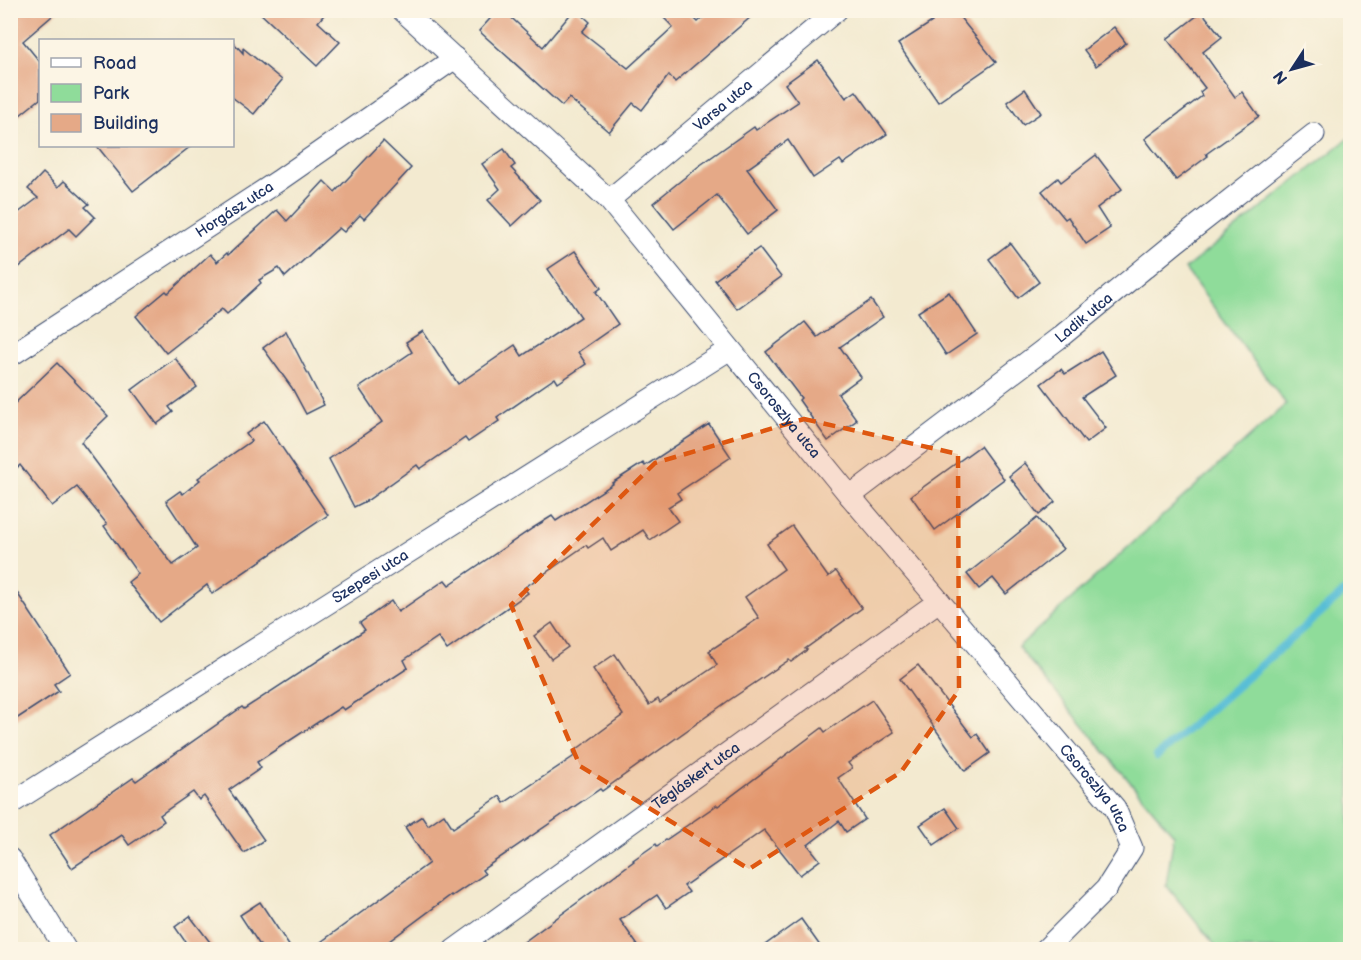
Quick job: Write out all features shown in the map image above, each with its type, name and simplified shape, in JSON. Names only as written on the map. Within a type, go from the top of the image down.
[{"type":"street","name":"Csoroszlya utca","points":[[402,10],[609,200],[850,496],[1115,808],[1132,848],[1106,889],[1045,950]]},
{"type":"street","name":"Varsa utca","points":[[609,200],[837,10]]},
{"type":"street","name":"Horgász utca","points":[[10,356],[278,181],[455,58]]},
{"type":"street","name":"Ladik utca","points":[[850,496],[1059,338],[1314,134]]},
{"type":"street","name":"Szepesi utca","points":[[10,804],[730,349]]},
{"type":"street","name":"Tégláskert utca","points":[[454,950],[939,601]]},
{"type":"street","points":[[10,859],[66,950]]},
{"type":"highlighted area","points":[[804,419],[958,454],[959,690],[901,772],[749,869],[580,766],[511,605],[655,463]]},
{"type":"green space","points":[[1350,137],[1350,949],[1218,949],[1166,885],[1174,835],[1018,647],[1286,404],[1185,269]]},
{"type":"building","points":[[10,10],[59,10],[23,41],[39,61],[39,100],[10,123]]},
{"type":"building","points":[[257,10],[328,10],[318,22],[340,42],[317,66]]},
{"type":"building","points":[[498,10],[503,10],[543,47],[574,10],[577,10],[590,22],[582,32],[628,68],[673,27],[656,10],[686,10],[698,22],[711,10],[759,10],[675,82],[669,75],[642,110],[633,103],[609,132],[569,98],[562,106],[479,31]]},
{"type":"building","points":[[924,10],[954,10],[996,62],[938,102],[898,44],[932,22]]},
{"type":"building","points":[[1202,12],[1222,37],[1203,52],[1235,97],[1242,92],[1259,116],[1206,154],[1208,156],[1176,180],[1145,139],[1202,96],[1200,92],[1205,88],[1167,39]]},
{"type":"building","points":[[1114,27],[1126,43],[1096,66],[1084,50]]},
{"type":"building","points":[[234,43],[243,53],[243,48],[282,80],[254,114],[234,99]]},
{"type":"building","points":[[818,60],[846,98],[856,91],[887,134],[843,164],[840,160],[813,178],[788,140],[747,169],[778,210],[747,234],[717,195],[674,229],[653,203],[699,166],[754,127],[756,130],[798,102],[785,84]]},
{"type":"building","points":[[1025,89],[1041,113],[1023,125],[1007,102]]},
{"type":"building","points":[[383,141],[411,168],[364,219],[360,215],[344,232],[339,228],[285,277],[279,268],[259,280],[261,283],[227,314],[222,309],[166,353],[136,316],[166,291],[168,293],[210,254],[217,262],[227,253],[228,255],[277,210],[287,221],[324,181],[335,192]]},
{"type":"building","points":[[98,147],[190,147],[133,191]]},
{"type":"building","points":[[504,149],[515,165],[511,168],[540,200],[512,226],[488,200],[500,189],[482,164]]},
{"type":"building","points":[[1096,155],[1122,189],[1097,208],[1110,228],[1086,244],[1068,217],[1065,219],[1042,191],[1058,178],[1061,182]]},
{"type":"building","points":[[43,173],[58,187],[64,181],[89,204],[85,207],[95,217],[76,236],[69,229],[10,274],[10,219],[38,198],[28,189]]},
{"type":"building","points":[[1010,243],[1039,282],[1018,298],[989,259]]},
{"type":"building","points":[[759,248],[781,277],[737,309],[715,280]]},
{"type":"building","points":[[575,251],[601,288],[596,292],[618,324],[578,352],[586,364],[558,383],[555,378],[497,418],[499,421],[468,442],[465,438],[420,469],[417,465],[368,500],[354,507],[329,459],[382,422],[359,388],[412,352],[406,342],[423,331],[458,384],[515,345],[522,356],[581,317],[548,269]]},
{"type":"building","points":[[949,292],[977,334],[946,355],[918,312]]},
{"type":"building","points":[[871,300],[883,317],[840,347],[861,377],[838,394],[857,420],[828,441],[799,400],[801,398],[766,352],[805,322],[817,337]]},
{"type":"building","points":[[286,331],[324,405],[306,414],[292,388],[263,348]]},
{"type":"building","points":[[1101,351],[1116,375],[1082,397],[1106,428],[1086,443],[1041,384],[1061,369],[1065,374]]},
{"type":"building","points":[[175,358],[197,387],[169,407],[173,412],[157,424],[132,390]]},
{"type":"building","points":[[57,363],[108,416],[81,442],[173,565],[197,548],[166,501],[180,491],[183,494],[200,480],[198,478],[251,441],[246,434],[264,421],[328,515],[212,594],[207,585],[159,622],[128,582],[138,574],[104,526],[107,524],[77,487],[52,506],[20,465],[10,474],[10,408]]},
{"type":"building","points":[[709,424],[731,457],[677,493],[681,499],[668,507],[678,521],[650,540],[643,530],[611,551],[603,538],[588,548],[586,545],[524,588],[528,593],[447,650],[438,637],[404,660],[408,668],[344,710],[341,707],[257,762],[261,768],[229,790],[264,840],[244,853],[204,796],[199,800],[193,792],[160,815],[164,821],[129,845],[122,835],[72,868],[50,835],[133,778],[136,781],[242,707],[244,709],[365,630],[360,623],[391,601],[398,612],[445,580],[449,585],[552,516],[556,521],[643,463],[645,466]]},
{"type":"building","points":[[980,446],[1004,479],[935,530],[911,496]]},
{"type":"building","points":[[1025,463],[1055,502],[1039,515],[1009,476]]},
{"type":"building","points":[[1037,518],[1063,549],[1006,594],[993,578],[979,589],[967,574]]},
{"type":"building","points":[[792,526],[828,577],[836,571],[862,608],[805,649],[807,650],[791,662],[789,660],[728,701],[602,791],[600,789],[482,870],[485,874],[451,895],[377,950],[310,950],[429,863],[405,827],[422,816],[428,825],[444,814],[453,828],[500,796],[504,803],[576,755],[573,752],[623,715],[593,669],[615,654],[649,705],[658,699],[660,703],[717,665],[709,651],[759,618],[745,597],[784,569],[767,544]]},
{"type":"building","points":[[10,582],[70,673],[54,684],[59,691],[10,723]]},
{"type":"building","points":[[552,623],[568,647],[551,659],[534,636]]},
{"type":"building","points":[[918,665],[973,737],[977,734],[990,753],[965,771],[900,679]]},
{"type":"building","points":[[872,700],[894,732],[848,763],[852,768],[838,778],[865,819],[846,832],[839,821],[808,845],[820,860],[800,875],[764,830],[684,886],[689,892],[666,908],[657,895],[620,920],[641,950],[513,950],[633,860],[718,806],[822,728],[825,732]]},
{"type":"building","points":[[945,808],[959,828],[934,845],[920,825]]},
{"type":"building","points":[[260,902],[292,950],[263,950],[240,915]]},
{"type":"building","points":[[190,916],[216,950],[191,950],[175,927]]},
{"type":"building","points":[[801,919],[823,950],[758,950]]},
{"type":"waterway","points":[[1157,756],[1350,587]]}]
